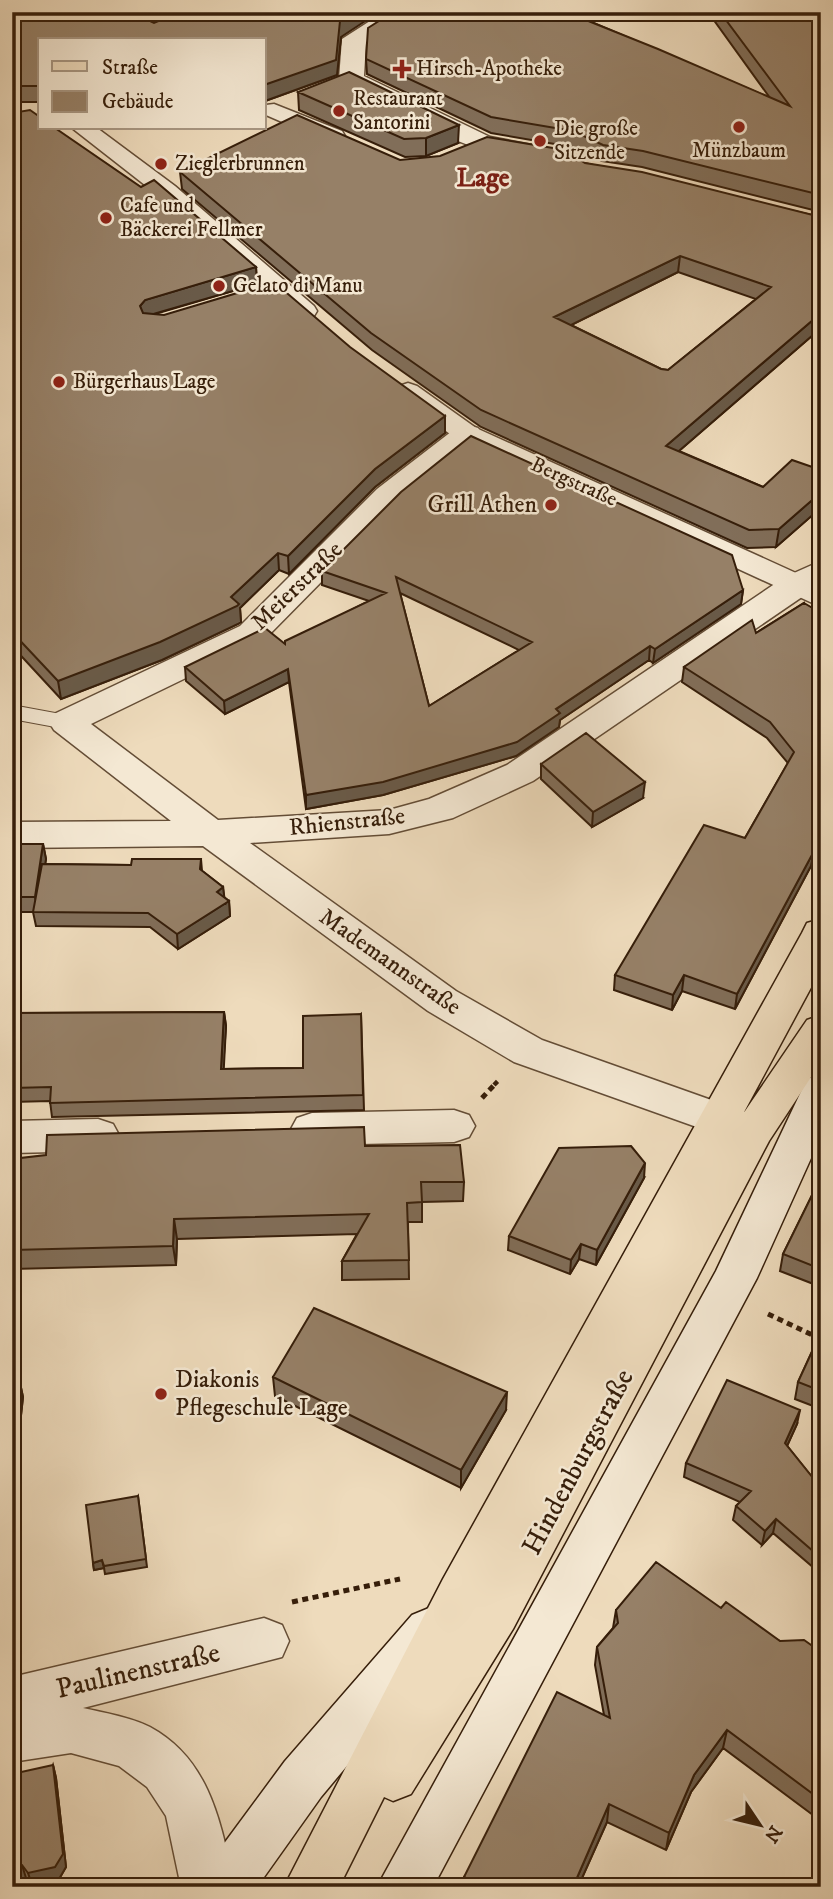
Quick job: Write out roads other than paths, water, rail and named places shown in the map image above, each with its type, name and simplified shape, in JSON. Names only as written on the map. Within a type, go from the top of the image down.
[{"type":"main road","name":"Hindenburgstraße","points":[[322,1887],[496,1613],[736,1124],[821,933]]},
{"type":"main road","name":"Hindenburgstraße","points":[[311,1887],[460,1595],[736,1124],[821,1030]]},
{"type":"street","points":[[395,17],[354,39],[345,70],[483,143],[546,154]]},
{"type":"street","points":[[270,117],[300,114],[353,145]]},
{"type":"street","points":[[86,130],[161,187],[319,323]]},
{"type":"street","points":[[452,156],[483,143]]},
{"type":"street","points":[[161,187],[186,175]]},
{"type":"street","points":[[250,296],[277,288]]},
{"type":"street","name":"Bergstraße","points":[[393,380],[467,434],[813,584]]},
{"type":"street","name":"Meierstraße","points":[[66,722],[252,633],[388,496],[467,434]]},
{"type":"street","name":"Rhienstraße","points":[[12,835],[211,833],[389,822],[440,809],[482,793],[520,773],[813,584]]},
{"type":"street","name":"Mademannstraße","points":[[66,722],[211,833],[442,1001],[528,1051],[736,1124]]},
{"type":"street","name":"Hindenburgstraße","points":[[404,1887],[735,1278],[821,1090]]},
{"type":"street","points":[[275,1130],[454,1126]]},
{"type":"street","points":[[12,1137],[136,1134]]},
{"type":"street","name":"Hindenburgstraße","points":[[225,1887],[303,1779],[460,1595]]},
{"type":"street","name":"Paulinenstraße","points":[[12,1701],[264,1641]]},
{"type":"street","name":"Paulinenstraße","points":[[12,1738],[71,1729],[132,1745],[165,1769],[190,1806],[208,1887]]},
{"type":"lane","points":[[12,712],[66,722]]},
{"type":"place","name":"Hirsch-Apotheke","points":[[402,69]]},
{"type":"place","name":"Restaurant Santorini","points":[[339,111]]},
{"type":"place","name":"Münzbaum","points":[[739,127]]},
{"type":"place","name":"Die große Sitzende","points":[[540,141]]},
{"type":"place","name":"Zieglerbrunnen","points":[[161,164]]},
{"type":"place","name":"Cafe und Bäckerei Fellmer","points":[[106,218]]},
{"type":"place","name":"Gelato di Manu","points":[[219,286]]},
{"type":"place","name":"Bürgerhaus Lage","points":[[59,382]]},
{"type":"place","name":"Grill Athen","points":[[551,505]]},
{"type":"place","name":"Diakonis Pflegeschule Lage","points":[[161,1394]]},
{"type":"district","name":"Lage","points":[[483,178]]}]
